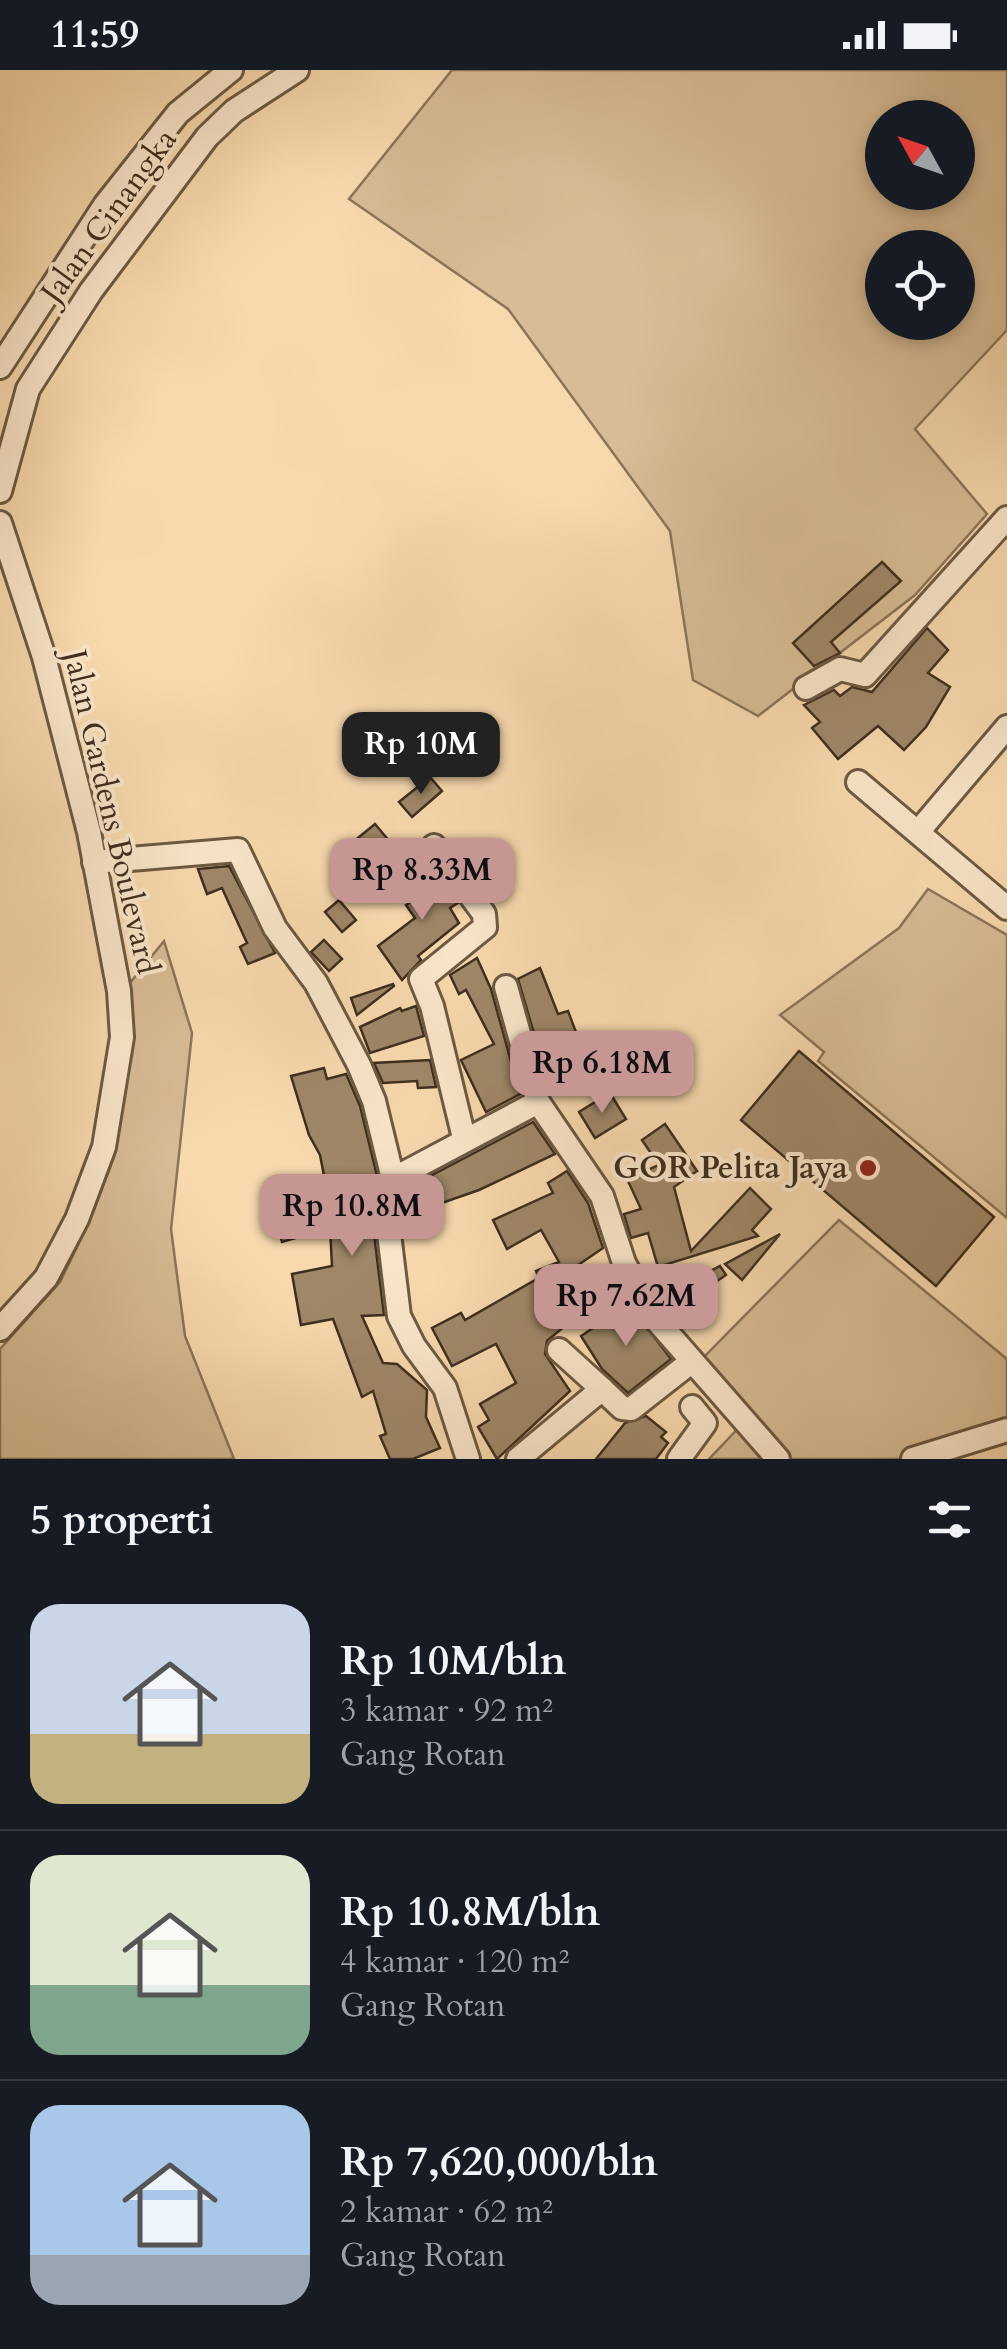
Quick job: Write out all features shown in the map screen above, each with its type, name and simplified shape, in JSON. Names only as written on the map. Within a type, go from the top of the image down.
[{"type":"street","name":"Jalan Cinangka","points":[[0,366],[104,205],[178,114],[231,70]]},
{"type":"street","name":"Jalan Cinangka","points":[[1,482],[7,428],[46,359],[139,225],[206,137],[234,111],[297,70]]},
{"type":"street","points":[[104,205],[139,225]]},
{"type":"street","points":[[806,688],[840,669],[865,675],[1007,518]]},
{"type":"street","name":"Jalan Gardens Boulevard","points":[[0,523],[44,657],[94,862],[120,990],[122,1036],[104,1147],[76,1219],[46,1278],[0,1329]]},
{"type":"street","points":[[918,832],[1007,727]]},
{"type":"street","points":[[858,782],[1005,902]]},
{"type":"street","points":[[434,846],[473,895],[485,927],[421,979],[432,1006],[464,1138]]},
{"type":"street","points":[[94,862],[238,850],[275,928],[316,983],[360,1065],[374,1101],[393,1179]]},
{"type":"street","points":[[506,987],[538,1102],[602,1196],[624,1264],[652,1315],[778,1459]]},
{"type":"street","points":[[468,1459],[445,1388],[414,1346],[399,1316],[384,1192],[393,1179],[538,1102]]},
{"type":"street","points":[[559,1350],[622,1408],[631,1409],[691,1362]]},
{"type":"street","points":[[518,1459],[602,1389]]},
{"type":"street","points":[[678,1459],[704,1423],[692,1407]]},
{"type":"street","points":[[913,1459],[1007,1430]]},
{"type":"shaded area","points":[[452,70],[1007,70],[1007,330],[915,429],[987,514],[915,595],[758,716],[693,680],[670,531],[508,309],[349,199]]},
{"type":"shaded area","points":[[928,889],[1007,935],[1007,1218],[818,1061],[824,1052],[780,1015],[899,928]]},
{"type":"shaded area","points":[[164,941],[192,1033],[171,1229],[185,1336],[234,1459],[0,1459],[0,1349],[60,1282],[90,1220],[114,1157],[125,989]]},
{"type":"shaded area","points":[[839,1220],[1007,1359],[1007,1431],[918,1459],[709,1459],[746,1420],[699,1362]]},
{"type":"building","points":[[882,562],[901,581],[831,642],[840,653],[814,666],[793,643]]},
{"type":"building","points":[[927,628],[948,650],[928,673],[950,687],[926,727],[904,750],[878,726],[838,759],[812,728],[820,722],[804,705],[834,690],[840,696],[852,687],[872,692]]},
{"type":"building","points":[[430,777],[442,791],[412,817],[399,802]]},
{"type":"building","points":[[375,824],[391,843],[369,862],[353,842]]},
{"type":"building","points":[[424,858],[458,903],[450,908],[459,923],[418,956],[421,960],[402,980],[378,946],[415,918],[406,905],[429,890],[411,868]]},
{"type":"building","points":[[229,866],[275,953],[248,964],[240,947],[247,943],[222,888],[207,894],[198,869]]},
{"type":"building","points":[[339,900],[356,920],[342,932],[325,912]]},
{"type":"building","points":[[324,940],[342,959],[329,971],[311,952]]},
{"type":"building","points":[[477,958],[491,989],[520,1094],[486,1112],[461,1060],[494,1044],[466,990],[459,994],[450,975]]},
{"type":"building","points":[[540,968],[558,1014],[568,1011],[577,1035],[593,1047],[543,1064],[518,979]]},
{"type":"building","points":[[394,986],[357,1015],[351,998]]},
{"type":"building","points":[[416,1006],[424,1036],[370,1053],[360,1027],[400,1008],[402,1011]]},
{"type":"building","name":"GOR Pelita Jaya","points":[[799,1051],[994,1217],[936,1286],[741,1120]]},
{"type":"building","points":[[430,1060],[436,1087],[418,1088],[417,1081],[383,1083],[374,1063]]},
{"type":"building","points":[[324,1068],[327,1079],[346,1074],[360,1106],[377,1176],[369,1194],[384,1315],[362,1316],[383,1363],[397,1364],[427,1390],[426,1417],[440,1448],[413,1459],[390,1459],[380,1436],[386,1434],[373,1391],[362,1397],[333,1319],[301,1325],[292,1274],[332,1266],[330,1228],[282,1242],[274,1212],[328,1196],[320,1155],[309,1135],[291,1076]]},
{"type":"building","points":[[610,1093],[626,1119],[595,1138],[579,1112]]},
{"type":"building","points":[[533,1122],[555,1154],[479,1190],[425,1209],[417,1183]]},
{"type":"building","points":[[665,1124],[697,1171],[674,1187],[691,1251],[750,1188],[771,1209],[752,1230],[758,1236],[658,1267],[648,1233],[631,1238],[624,1214],[641,1209],[627,1179],[659,1165],[642,1140]]},
{"type":"building","points":[[567,1171],[588,1203],[603,1248],[543,1289],[536,1271],[559,1262],[541,1230],[507,1249],[493,1220],[553,1193],[548,1183]]},
{"type":"building","points":[[780,1234],[742,1280],[725,1264]]},
{"type":"building","points":[[720,1266],[726,1275],[691,1299],[695,1306],[674,1317],[660,1298]]},
{"type":"building","points":[[537,1279],[556,1317],[566,1325],[547,1341],[545,1354],[570,1391],[497,1459],[478,1427],[489,1420],[480,1404],[516,1383],[496,1344],[452,1366],[432,1328],[461,1313],[465,1320]]},
{"type":"building","points":[[629,1304],[671,1359],[628,1393],[602,1369],[581,1336]]},
{"type":"building","points":[[646,1416],[666,1432],[661,1437],[668,1443],[656,1459],[596,1459],[625,1423]]},
{"type":"place","name":"GOR Pelita Jaya","points":[[868,1168]]}]
